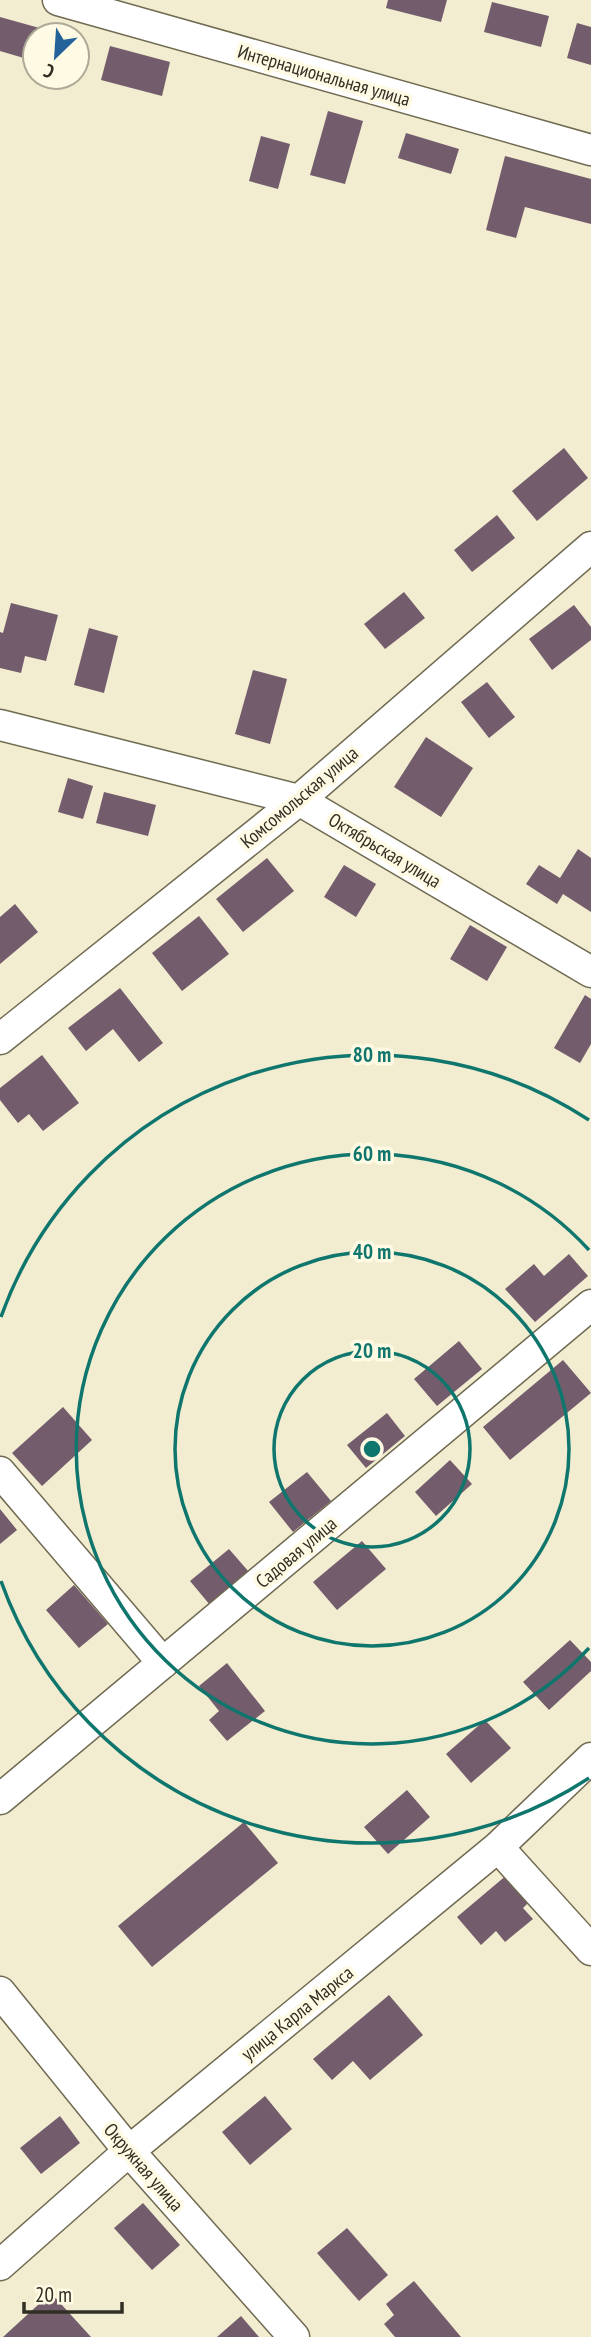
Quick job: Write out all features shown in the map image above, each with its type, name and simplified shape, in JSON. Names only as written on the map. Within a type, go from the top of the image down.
[{"type":"street","name":"Интернациональная улица","points":[[58,0],[591,150]]},
{"type":"street","name":"Комсомольская улица","points":[[0,1039],[299,800],[591,547]]},
{"type":"street","name":"Октябрьская улица","points":[[0,725],[299,800],[591,972]]},
{"type":"street","name":"Садовая улица","points":[[0,1799],[591,1305]]},
{"type":"street","points":[[0,1472],[163,1662]]},
{"type":"street","name":"улица Карла Маркса","points":[[0,2265],[129,2151],[498,1847],[591,1758]]},
{"type":"street","points":[[498,1847],[591,1950]]},
{"type":"street","name":"Окружная улица","points":[[0,1992],[129,2151],[294,2337]]},
{"type":"building","points":[[388,0],[447,0],[441,22],[386,8]]},
{"type":"building","points":[[492,2],[549,16],[541,47],[484,32]]},
{"type":"building","points":[[0,17],[21,23],[21,57],[0,51]]},
{"type":"building","points":[[577,23],[591,27],[591,65],[567,58]]},
{"type":"building","points":[[110,46],[170,62],[162,96],[101,80]]},
{"type":"building","points":[[328,111],[363,121],[345,184],[310,175]]},
{"type":"building","points":[[406,133],[459,149],[451,174],[398,158]]},
{"type":"building","points":[[261,136],[290,144],[278,189],[249,181]]},
{"type":"building","points":[[505,156],[591,179],[591,224],[525,207],[516,238],[486,230]]},
{"type":"building","points":[[564,448],[588,478],[537,521],[512,491]]},
{"type":"building","points":[[497,515],[515,538],[472,572],[454,550]]},
{"type":"building","points":[[404,592],[425,618],[385,649],[364,624]]},
{"type":"building","points":[[11,603],[58,615],[46,661],[25,656],[21,673],[0,668],[0,632],[3,633]]},
{"type":"building","points":[[574,605],[591,627],[591,640],[552,670],[529,639]]},
{"type":"building","points":[[89,628],[118,636],[104,693],[74,685]]},
{"type":"building","points":[[253,670],[287,679],[270,744],[235,734]]},
{"type":"building","points":[[487,682],[515,717],[489,738],[461,702]]},
{"type":"building","points":[[426,737],[473,768],[441,817],[394,787]]},
{"type":"building","points":[[68,778],[93,786],[83,819],[58,812]]},
{"type":"building","points":[[104,792],[156,805],[148,836],[96,823]]},
{"type":"building","points":[[578,849],[591,858],[591,912],[563,894],[557,904],[526,884],[539,865],[560,878]]},
{"type":"building","points":[[267,858],[294,891],[243,932],[216,899]]},
{"type":"building","points":[[344,865],[376,884],[356,917],[324,897]]},
{"type":"building","points":[[15,904],[38,932],[0,964],[0,917]]},
{"type":"building","points":[[199,916],[229,954],[182,991],[152,953]]},
{"type":"building","points":[[470,925],[507,947],[487,981],[450,959]]},
{"type":"building","points":[[120,988],[163,1043],[139,1062],[113,1029],[86,1051],[68,1028]]},
{"type":"building","points":[[585,995],[591,999],[591,1044],[580,1063],[554,1048]]},
{"type":"building","points":[[42,1055],[79,1103],[43,1131],[29,1114],[18,1123],[0,1100],[0,1088]]},
{"type":"building","points":[[569,1254],[588,1276],[535,1322],[505,1289],[534,1264],[544,1276]]},
{"type":"building","points":[[459,1341],[482,1369],[437,1406],[414,1379]]},
{"type":"building","points":[[563,1360],[591,1393],[510,1460],[483,1427]]},
{"type":"building","points":[[63,1407],[92,1440],[42,1486],[12,1453]]},
{"type":"building","points":[[387,1413],[405,1436],[366,1468],[347,1445]]},
{"type":"building","points":[[450,1460],[472,1484],[436,1516],[415,1492]]},
{"type":"building","points":[[307,1472],[331,1501],[293,1532],[269,1502]]},
{"type":"building","points":[[0,1509],[17,1530],[0,1544]]},
{"type":"building","points":[[362,1541],[386,1569],[337,1610],[313,1582]]},
{"type":"building","points":[[229,1549],[249,1572],[210,1605],[190,1581]]},
{"type":"building","points":[[74,1585],[108,1624],[79,1648],[46,1610]]},
{"type":"building","points":[[570,1640],[591,1662],[591,1671],[549,1710],[523,1682]]},
{"type":"building","points":[[227,1663],[265,1711],[227,1741],[209,1720],[219,1711],[199,1686]]},
{"type":"building","points":[[485,1720],[511,1748],[471,1783],[446,1754]]},
{"type":"building","points":[[407,1790],[430,1817],[388,1854],[364,1827]]},
{"type":"building","points":[[244,1822],[278,1863],[152,1967],[118,1926]]},
{"type":"building","points":[[508,1874],[530,1901],[523,1908],[533,1919],[505,1942],[496,1931],[481,1945],[457,1917]]},
{"type":"building","points":[[389,1995],[423,2035],[370,2080],[353,2061],[332,2080],[313,2059]]},
{"type":"building","points":[[265,2096],[292,2129],[250,2165],[222,2132]]},
{"type":"building","points":[[60,2116],[80,2143],[41,2174],[20,2148]]},
{"type":"building","points":[[143,2203],[180,2245],[152,2270],[114,2228]]},
{"type":"building","points":[[347,2228],[388,2275],[359,2301],[317,2253]]},
{"type":"building","points":[[414,2281],[461,2337],[395,2337],[384,2324],[394,2315],[386,2304]]},
{"type":"building","points":[[51,2293],[91,2337],[3,2337]]},
{"type":"building","points":[[241,2316],[259,2337],[217,2337]]}]
